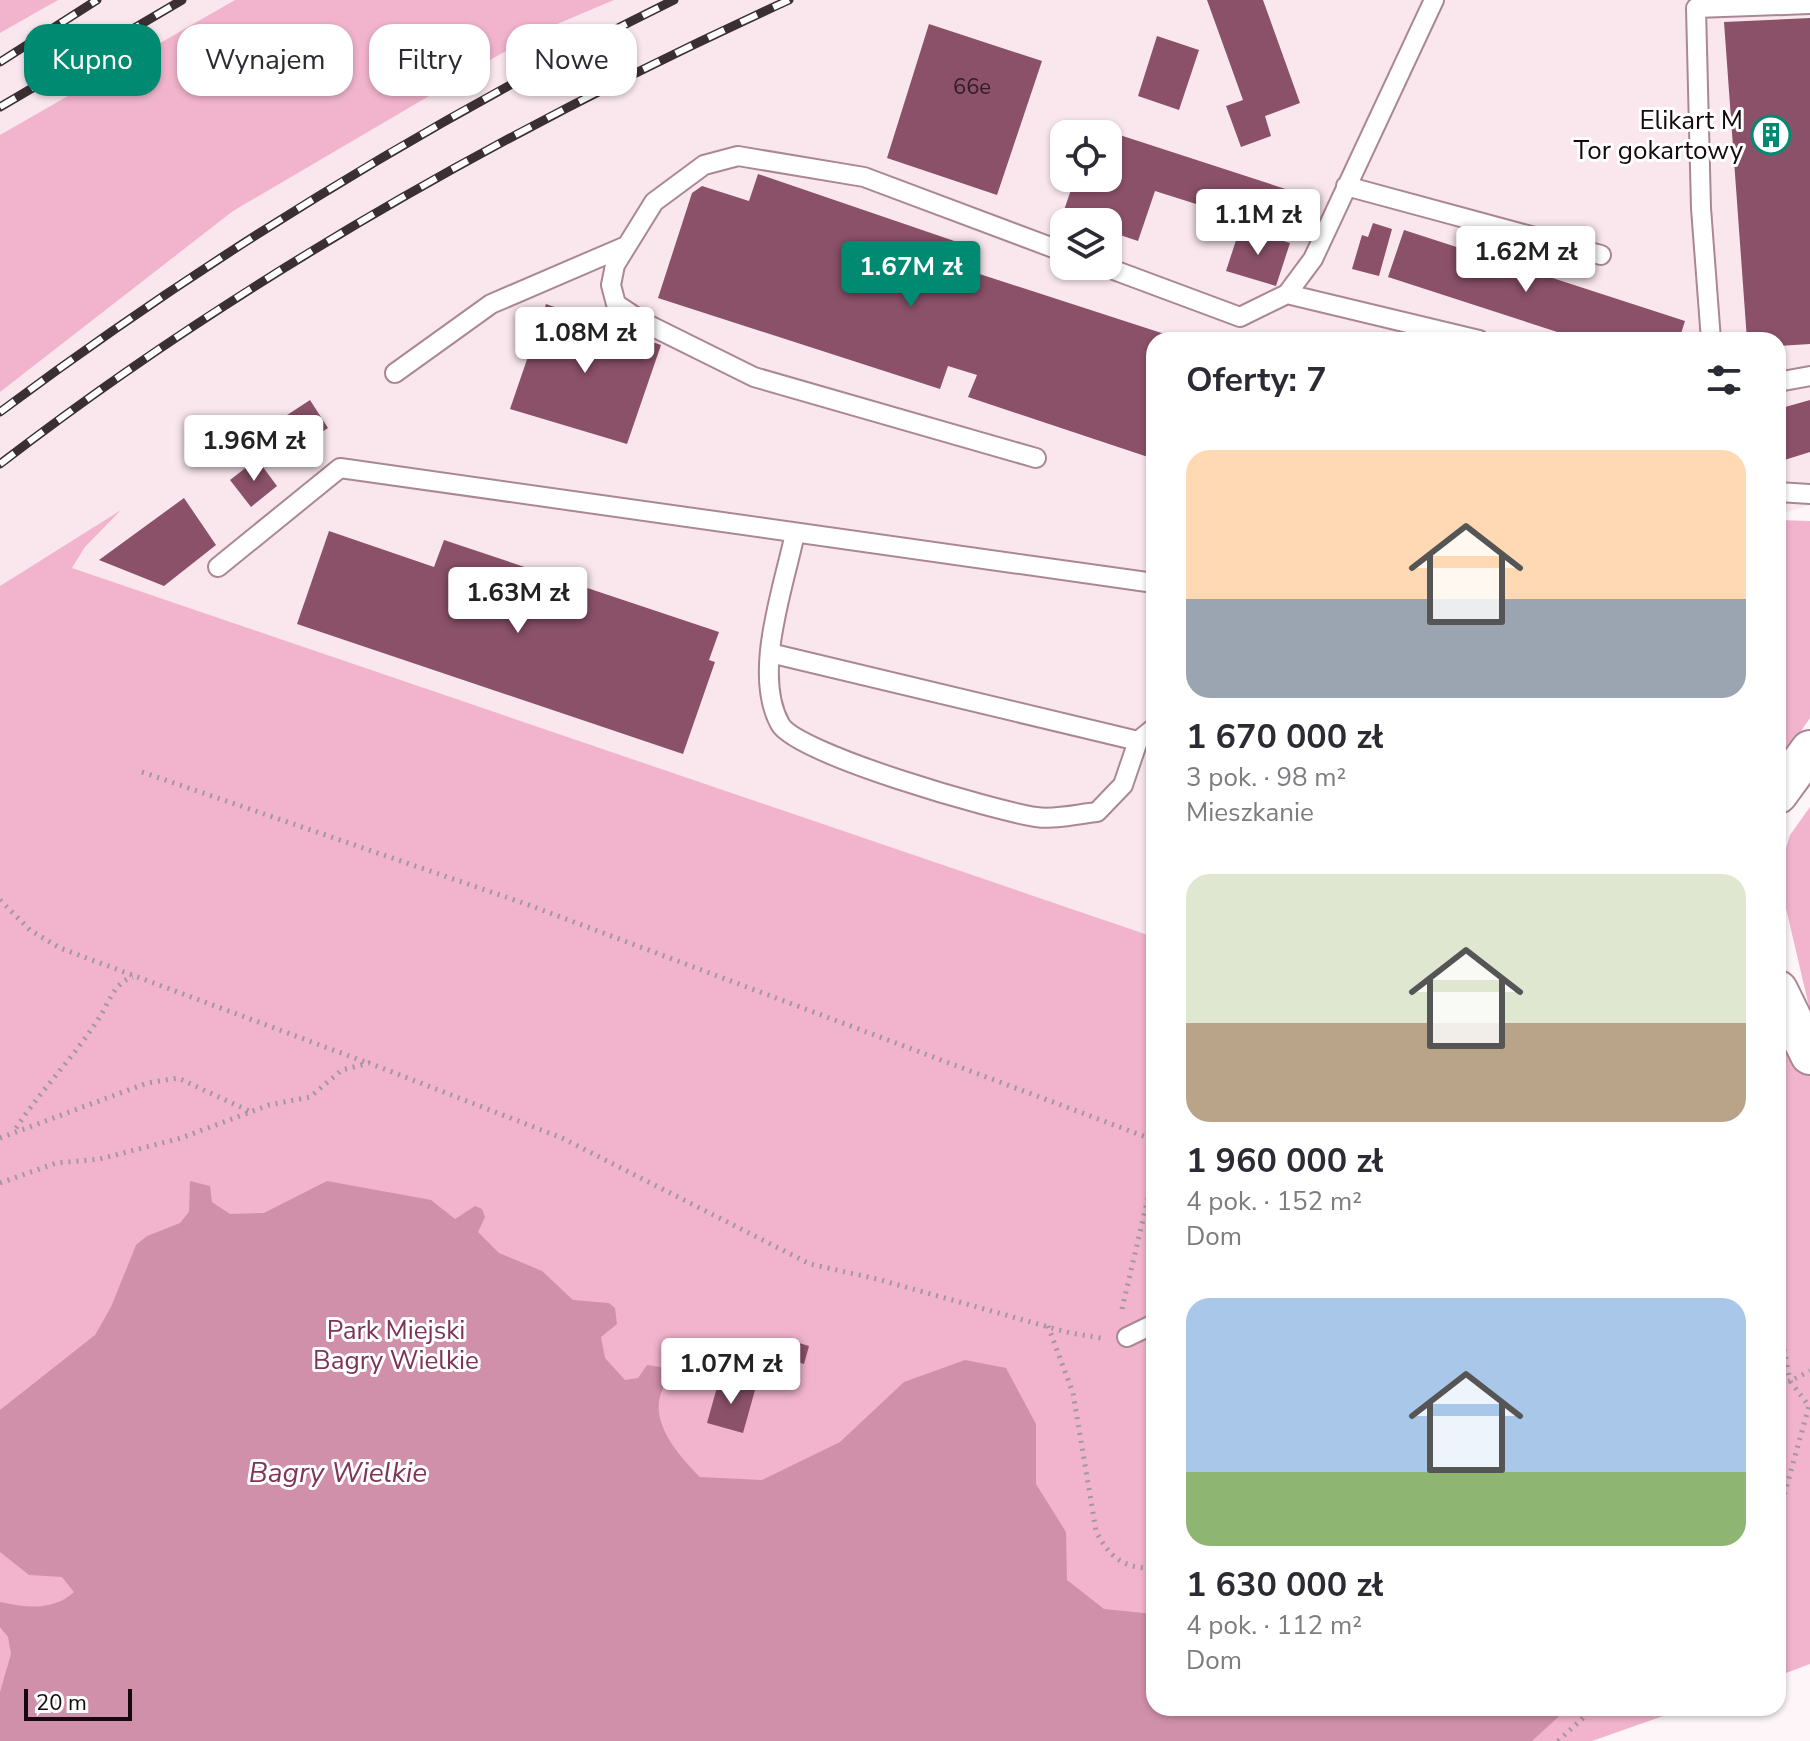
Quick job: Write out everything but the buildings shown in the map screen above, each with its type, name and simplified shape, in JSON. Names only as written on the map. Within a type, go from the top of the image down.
[{"type":"street","points":[[1786,783],[1810,750]]},
{"type":"street","points":[[1786,1006],[1810,1055]]},
{"type":"lane","points":[[1122,273],[1240,317],[1287,294],[1313,259],[1434,0]]},
{"type":"lane","points":[[1710,332],[1701,208],[1696,8],[1810,4]]},
{"type":"lane","points":[[1036,458],[754,377],[643,322],[616,304],[611,285],[615,265],[654,202],[704,165],[738,156],[864,177],[1050,247]]},
{"type":"lane","points":[[1346,186],[1601,255]]},
{"type":"lane","points":[[395,373],[491,304],[626,246]]},
{"type":"lane","points":[[1287,294],[1446,332]]},
{"type":"lane","points":[[1786,380],[1810,376]]},
{"type":"lane","points":[[218,567],[340,468],[1146,582]]},
{"type":"lane","points":[[1786,492],[1810,494]]},
{"type":"lane","points":[[795,533],[766,674],[780,726],[808,747],[907,781],[1038,818],[1097,812],[1123,785],[1138,741],[1146,734]]},
{"type":"lane","points":[[770,653],[1138,741]]},
{"type":"lane","points":[[1127,1337],[1146,1328]]},
{"type":"path","points":[[142,772],[526,904],[1146,1137]]},
{"type":"path","points":[[0,900],[30,930],[60,948],[562,1138],[810,1264],[1095,1337],[1127,1337],[1121,1303],[1146,1204]]},
{"type":"path","points":[[15,1130],[79,1047],[115,989],[125,979],[134,977]]},
{"type":"path","points":[[0,1183],[56,1163],[100,1159],[181,1138],[251,1111],[310,1097],[342,1070],[369,1063]]},
{"type":"path","points":[[0,1138],[147,1083],[178,1078],[251,1111]]},
{"type":"path","points":[[1047,1325],[1073,1393],[1096,1531],[1105,1550],[1126,1566],[1146,1567]]},
{"type":"path","points":[[1786,1360],[1790,1381],[1810,1405],[1786,1489]]},
{"type":"path","points":[[1786,1382],[1809,1374]]},
{"type":"path","points":[[1558,1741],[1585,1716]]},
{"type":"shaded area","points":[[0,0],[1810,0],[1810,505],[1786,512],[1786,332],[1146,332],[1146,934],[72,568],[85,547],[116,513],[0,586]]},
{"type":"green space","points":[[0,0],[58,0],[0,33]]},
{"type":"green space","points":[[235,0],[614,0],[557,24],[506,24],[506,51],[490,60],[490,24],[369,24],[369,96],[429,96],[233,211],[0,392],[0,135],[68,96],[161,96],[161,43],[177,33],[177,96],[353,96],[353,24],[193,24]]},
{"type":"green space","name":"Park Miejski Bagry Wielkie","points":[[121,510],[85,547],[72,568],[1146,934],[1146,1716],[1230,1716],[1467,1741],[0,1741],[0,586]]},
{"type":"green space","points":[[1786,520],[1810,521],[1810,718],[1786,752]]},
{"type":"green space","points":[[1810,807],[1810,1011],[1786,908],[1786,848],[1790,835]]},
{"type":"green space","points":[[1810,1020],[1810,1664],[1786,1673],[1786,1044]]},
{"type":"green space","points":[[1506,1716],[1663,1716],[1592,1741],[1479,1741]]},
{"type":"water","name":"Bagry Wielkie","points":[[190,1181],[210,1186],[212,1202],[230,1214],[264,1213],[327,1181],[431,1200],[455,1219],[475,1206],[482,1209],[485,1217],[478,1232],[499,1253],[542,1271],[573,1300],[609,1303],[615,1308],[617,1324],[601,1337],[605,1358],[625,1380],[638,1378],[647,1365],[660,1367],[670,1378],[662,1391],[660,1417],[671,1443],[700,1477],[762,1480],[840,1442],[904,1382],[965,1360],[1006,1368],[1036,1424],[1036,1484],[1066,1532],[1067,1580],[1104,1609],[1146,1613],[1146,1716],[1559,1716],[1532,1741],[0,1741],[0,1692],[11,1654],[8,1637],[0,1627],[0,1602],[20,1606],[48,1605],[74,1592],[62,1577],[29,1575],[0,1552],[0,1410],[95,1335],[111,1307],[136,1245],[147,1236],[180,1223],[189,1212]]},
{"type":"railway","points":[[0,62],[97,0]]},
{"type":"railway","points":[[0,107],[182,0]]},
{"type":"railway","points":[[0,412],[161,297],[327,191],[498,92],[674,0]]},
{"type":"railway","points":[[0,464],[187,330],[381,210],[583,100],[789,0]]},
{"type":"place","name":"Elikart M Tor gokartowy","points":[[1771,135]]}]
